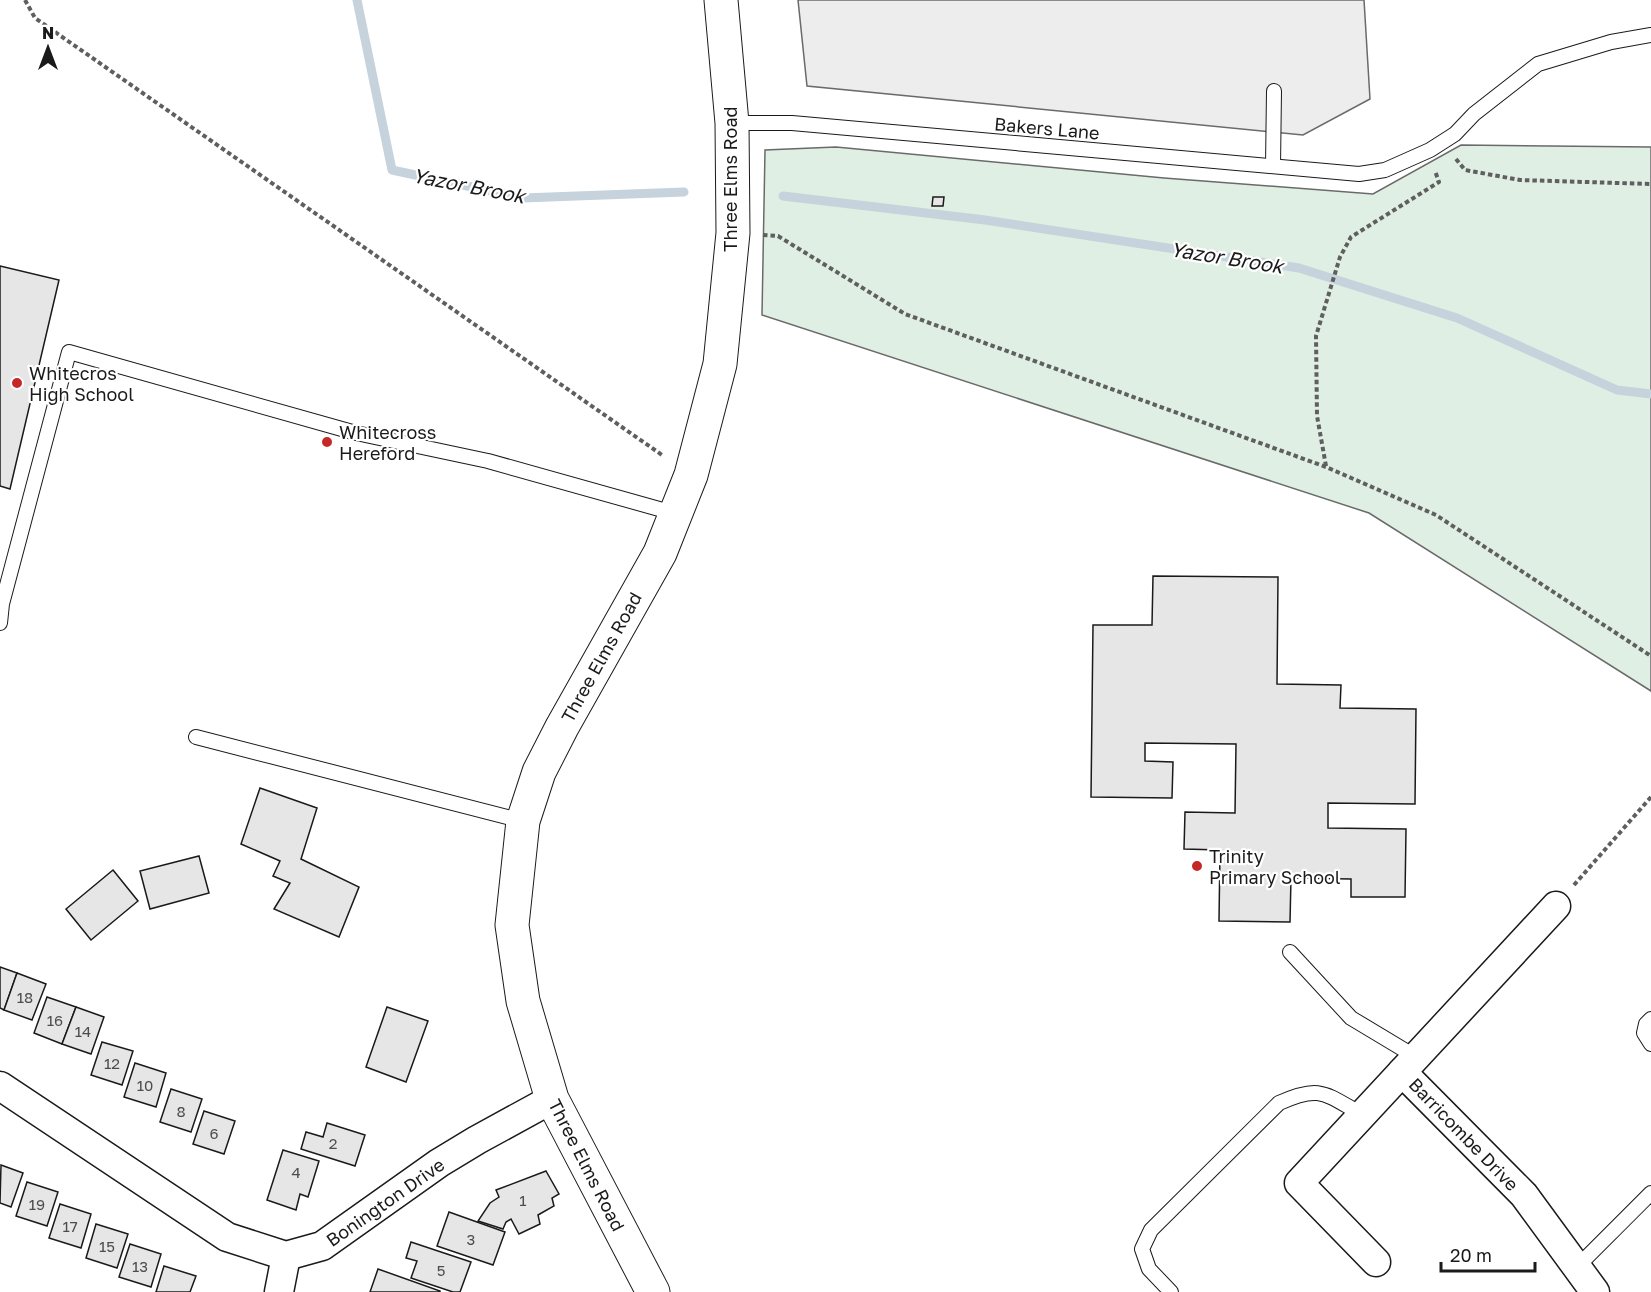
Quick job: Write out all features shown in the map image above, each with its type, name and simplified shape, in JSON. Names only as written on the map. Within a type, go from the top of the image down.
[{"type":"main road","name":"Three Elms Road","points":[[653,1292],[552,1100],[523,1001],[513,925],[523,821],[539,772],[660,553],[691,475],[720,364],[733,233],[732,123],[722,0]]},
{"type":"street","points":[[1409,1064],[1556,906]]},
{"type":"street","name":"Barricombe Drive","points":[[1376,1262],[1299,1183],[1409,1064],[1524,1196],[1595,1292]]},
{"type":"street","points":[[0,1086],[227,1237],[286,1256],[279,1292]]},
{"type":"street","name":"Bonington Drive","points":[[286,1256],[322,1246],[439,1163],[552,1100]]},
{"type":"lane","name":"Bakers Lane","points":[[732,123],[792,123],[1359,174],[1385,170],[1443,142],[1455,134],[1474,114],[1538,64],[1611,42],[1651,35]]},
{"type":"lane","points":[[1273,166],[1274,91]]},
{"type":"lane","points":[[0,623],[2,604],[69,352],[356,433],[488,461],[677,514]]},
{"type":"lane","points":[[196,737],[523,821]]},
{"type":"lane","points":[[1290,952],[1351,1018],[1409,1064]]},
{"type":"lane","points":[[1651,1018],[1646,1024],[1644,1033],[1651,1044]]},
{"type":"lane","points":[[1171,1292],[1149,1269],[1142,1249],[1150,1230],[1279,1102],[1300,1093],[1321,1092],[1363,1114]]},
{"type":"lane","points":[[1576,1267],[1651,1193]]},
{"type":"path","points":[[25,0],[35,18],[691,475]]},
{"type":"path","points":[[1443,142],[1465,170],[1520,180],[1651,184]]},
{"type":"path","points":[[1326,467],[1317,416],[1316,359],[1316,336],[1325,302],[1340,257],[1351,237],[1439,182],[1427,151]]},
{"type":"path","points":[[733,233],[778,236],[905,314],[1326,467],[1436,515],[1651,656]]},
{"type":"path","points":[[1556,906],[1651,797]]},
{"type":"green space","points":[[1461,145],[1651,147],[1651,691],[1369,513],[762,315],[765,150],[836,147],[1164,178],[1373,194]]},
{"type":"shaded area","points":[[798,0],[1364,0],[1370,99],[1303,135],[807,86]]},
{"type":"building","points":[[933,197],[944,197],[943,206],[932,206]]},
{"type":"building","name":"Whitecros High School","points":[[0,266],[59,280],[10,489],[0,486]]},
{"type":"building","points":[[1153,576],[1278,577],[1277,684],[1341,685],[1340,708],[1416,709],[1415,804],[1328,803],[1328,828],[1406,829],[1405,897],[1351,897],[1351,879],[1291,878],[1290,922],[1219,921],[1220,850],[1184,849],[1185,812],[1235,813],[1236,744],[1145,743],[1145,761],[1173,762],[1172,798],[1091,797],[1093,625],[1152,625]]},
{"type":"building","points":[[260,788],[317,808],[301,859],[359,887],[339,937],[274,909],[290,883],[273,876],[280,861],[241,844]]},
{"type":"building","points":[[199,856],[209,893],[150,909],[140,871]]},
{"type":"building","points":[[113,870],[138,901],[91,940],[66,909]]},
{"type":"building","points":[[0,967],[17,973],[4,1010],[0,1008]]},
{"type":"building","points":[[17,973],[46,984],[32,1020],[4,1010]]},
{"type":"building","points":[[47,997],[76,1007],[62,1044],[34,1033]]},
{"type":"building","points":[[76,1007],[104,1017],[91,1054],[62,1044]]},
{"type":"building","points":[[387,1007],[428,1021],[406,1082],[366,1067]]},
{"type":"building","points":[[102,1042],[133,1051],[122,1085],[91,1075]]},
{"type":"building","points":[[135,1063],[166,1073],[156,1107],[124,1097]]},
{"type":"building","points":[[171,1089],[202,1099],[191,1132],[160,1122]]},
{"type":"building","points":[[204,1111],[235,1121],[224,1154],[193,1144]]},
{"type":"building","points":[[327,1123],[365,1135],[355,1166],[301,1149],[306,1132],[323,1137]]},
{"type":"building","points":[[283,1150],[319,1161],[308,1197],[300,1194],[296,1210],[267,1200]]},
{"type":"building","points":[[1,1165],[23,1173],[11,1207],[0,1203]]},
{"type":"building","points":[[546,1171],[559,1194],[552,1198],[554,1206],[538,1215],[540,1224],[519,1234],[511,1219],[506,1222],[503,1229],[478,1221],[490,1203],[499,1197],[496,1190]]},
{"type":"building","points":[[27,1182],[58,1192],[47,1226],[16,1216]]},
{"type":"building","points":[[60,1204],[91,1214],[81,1248],[49,1238]]},
{"type":"building","points":[[449,1212],[505,1232],[493,1265],[437,1246]]},
{"type":"building","points":[[96,1224],[128,1234],[117,1268],[86,1258]]},
{"type":"building","points":[[411,1242],[471,1262],[460,1292],[453,1292],[411,1278],[417,1261],[406,1258]]},
{"type":"building","points":[[130,1244],[161,1254],[151,1287],[119,1277]]},
{"type":"building","points":[[164,1266],[196,1276],[190,1292],[156,1292]]},
{"type":"building","points":[[378,1269],[440,1291],[440,1292],[370,1292]]},
{"type":"waterway","name":"Yazor Brook","points":[[357,0],[392,170],[523,198],[684,192]]},
{"type":"waterway","name":"Yazor Brook","points":[[783,196],[985,220],[1299,268],[1457,318],[1617,390],[1651,394]]},
{"type":"place","name":"Whitecros High School","points":[[17,383]]},
{"type":"place","name":"Whitecross Hereford","points":[[327,442]]},
{"type":"place","name":"Trinity Primary School","points":[[1197,866]]}]
